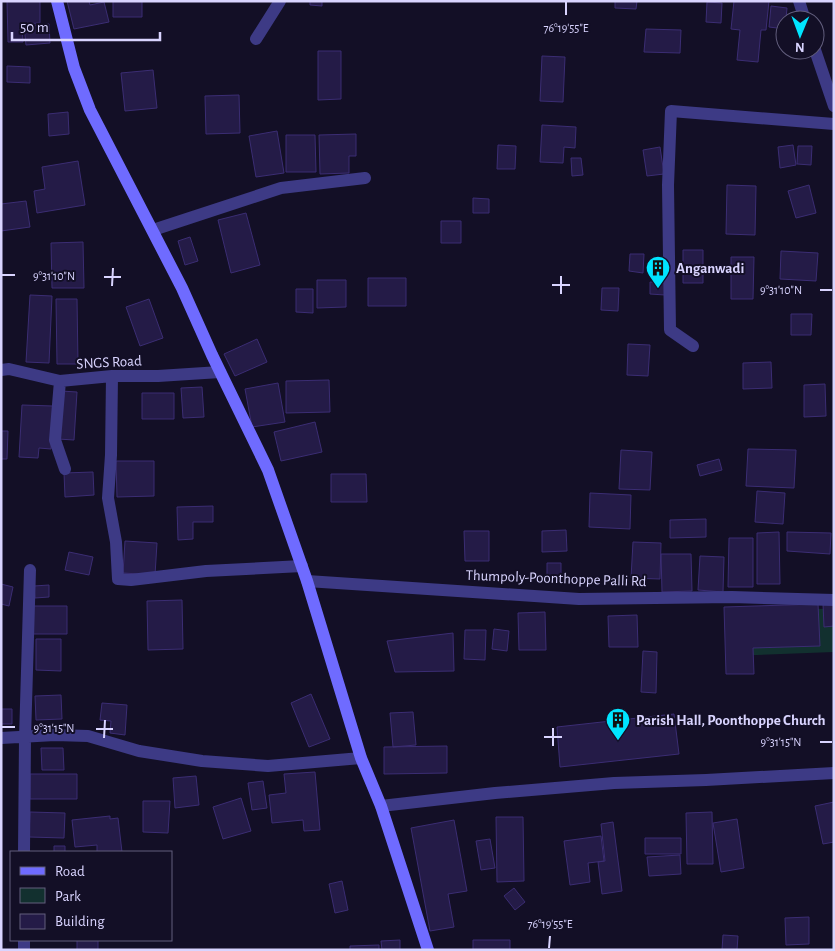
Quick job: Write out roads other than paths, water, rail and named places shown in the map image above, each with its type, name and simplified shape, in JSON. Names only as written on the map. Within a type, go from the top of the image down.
[{"type":"main road","points":[[57,1],[74,68],[90,110],[154,230],[268,470],[307,581],[361,758],[380,806],[428,950]]},
{"type":"street","points":[[256,39],[280,1]]},
{"type":"street","points":[[828,69],[834,106]]},
{"type":"street","points":[[693,346],[670,330],[668,186],[671,111],[834,124]]},
{"type":"street","points":[[154,230],[281,188],[365,178]]},
{"type":"street","name":"SNGS Road","points":[[1,370],[9,369],[60,381],[112,376],[158,376],[220,372]]},
{"type":"street","points":[[112,376],[108,498],[116,542],[118,579],[130,580],[206,571],[302,566]]},
{"type":"street","points":[[60,381],[55,440],[65,469]]},
{"type":"street","points":[[24,851],[30,570]]},
{"type":"street","name":"Thumpoly-Poonthoppe Palli Rd","points":[[307,581],[579,599],[732,597],[834,600]]},
{"type":"street","points":[[1,738],[56,735],[88,736],[140,751],[202,761],[268,766],[361,758]]},
{"type":"street","points":[[380,806],[495,793],[614,783],[834,773]]},
{"type":"place","name":"Anganwadi","points":[[658,289]]},
{"type":"place","name":"Parish Hall, Poonthoppe Church","points":[[618,741]]}]
